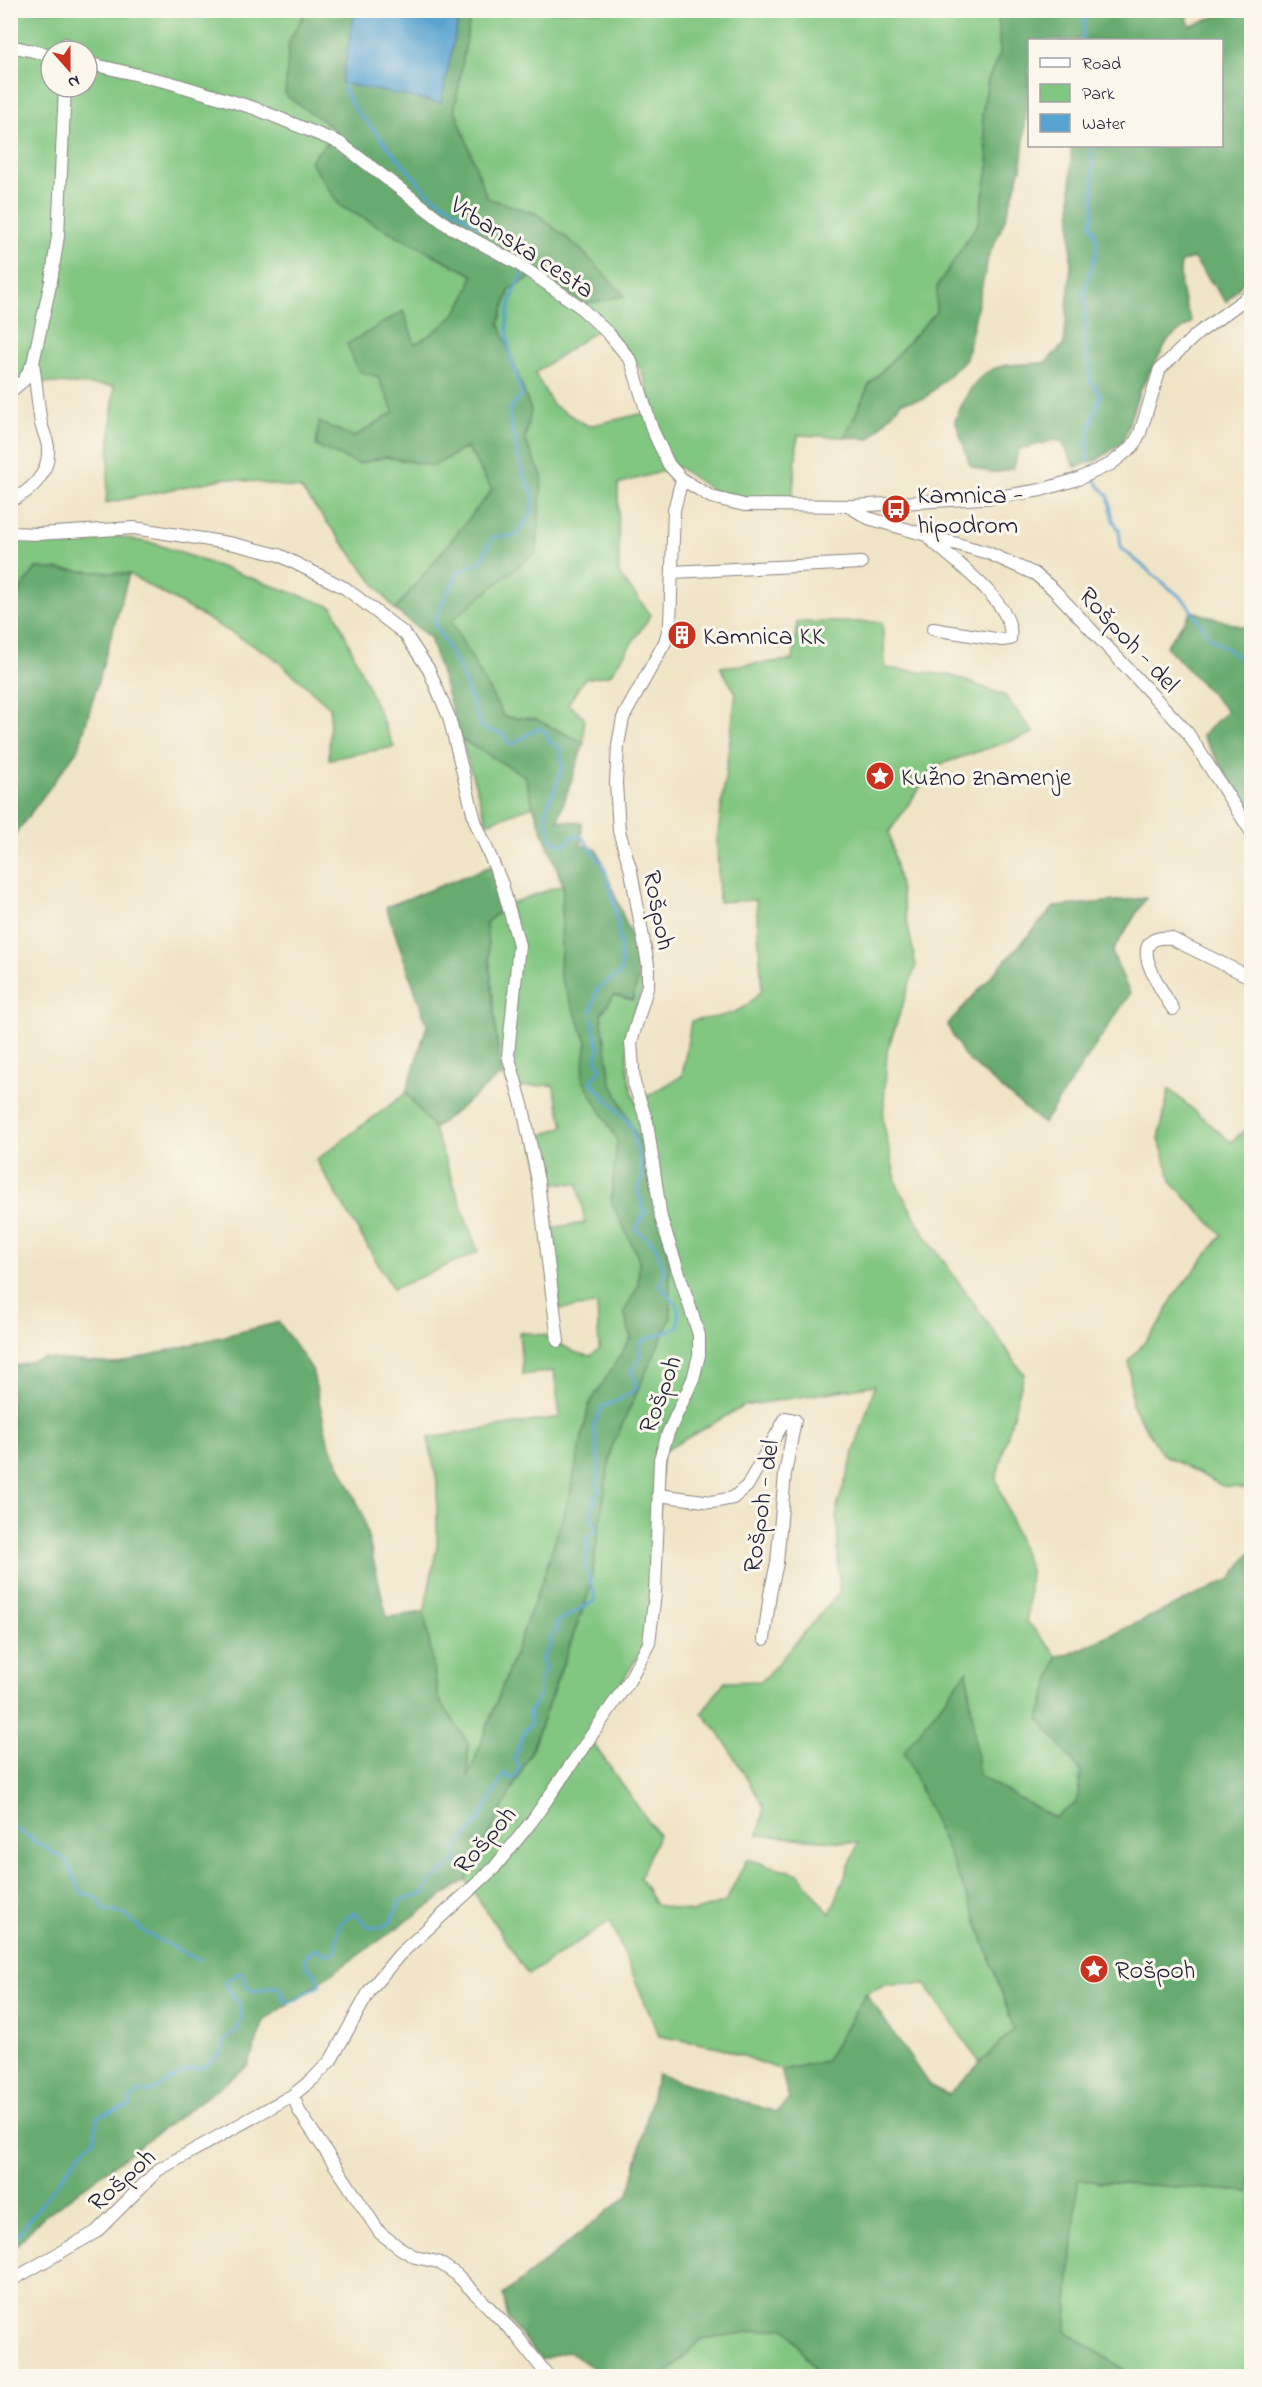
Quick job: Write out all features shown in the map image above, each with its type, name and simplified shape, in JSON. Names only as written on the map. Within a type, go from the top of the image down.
[{"type":"street","points":[[10,46],[39,52]]},
{"type":"street","name":"Vrbanska cesta","points":[[99,66],[168,82],[254,108],[340,143],[447,225],[531,272],[586,313],[609,334],[631,361],[652,429],[669,465],[682,479],[711,497],[744,505],[849,506],[998,497],[1041,490],[1078,479],[1122,457],[1136,440],[1160,369],[1197,334],[1251,294]]},
{"type":"street","points":[[10,392],[24,380],[33,363],[58,236],[64,99]]},
{"type":"street","points":[[10,501],[30,489],[41,477],[47,462],[48,446],[42,426],[33,363]]},
{"type":"street","name":"Rošpoh","points":[[10,2281],[96,2232],[158,2170],[293,2095],[331,2060],[370,1990],[399,1955],[494,1868],[532,1821],[629,1681],[650,1643],[654,1623],[660,1459],[668,1433],[693,1379],[699,1355],[699,1335],[661,1218],[647,1122],[634,1083],[631,1042],[648,985],[648,965],[631,871],[619,831],[616,767],[623,718],[664,642],[670,624],[674,510],[682,479]]},
{"type":"street","name":"Rošpoh - del","points":[[849,506],[868,518],[988,553],[1035,574],[1053,589],[1187,732],[1251,833]]},
{"type":"street","points":[[10,532],[38,534],[134,528],[234,544],[279,555],[345,588],[405,634],[429,670],[448,717],[475,820],[502,884],[519,945],[508,1055],[523,1108],[538,1181],[558,1341]]},
{"type":"street","name":"Rošpoh - del","points":[[927,537],[976,580],[998,603],[1012,632],[1010,639],[1002,640],[933,629]]},
{"type":"street","points":[[672,572],[861,563]]},
{"type":"street","points":[[1173,1010],[1149,966],[1146,953],[1148,945],[1157,939],[1170,938],[1251,978]]},
{"type":"street","name":"Rošpoh - del","points":[[658,1495],[712,1502],[733,1498],[747,1486],[786,1418],[795,1419],[785,1474],[777,1563],[764,1639]]},
{"type":"street","points":[[293,2095],[299,2111],[380,2233],[415,2257],[438,2262],[456,2274],[516,2335],[548,2376]]},
{"type":"green space","points":[[10,11],[306,11],[289,41],[337,131],[311,161],[340,206],[473,275],[464,299],[453,317],[415,344],[403,311],[378,377],[395,412],[354,437],[319,423],[358,464],[385,457],[434,466],[467,447],[492,490],[395,610],[301,489],[227,478],[106,503],[114,386],[30,382],[11,384]]},
{"type":"green space","points":[[306,11],[471,11],[455,109],[487,198],[537,214],[579,248],[625,296],[583,304],[541,271],[510,289],[499,323],[531,411],[525,440],[542,476],[537,551],[451,621],[504,717],[535,719],[584,743],[558,820],[582,823],[581,845],[597,849],[636,949],[638,979],[633,1000],[614,995],[601,1014],[611,1082],[645,1154],[665,1233],[669,1263],[671,1317],[612,1447],[589,1592],[531,1752],[466,1880],[264,2021],[248,2066],[42,2218],[11,2251],[11,1367],[44,1358],[115,1364],[279,1322],[312,1369],[328,1441],[362,1512],[387,1617],[424,1612],[439,1699],[468,1743],[468,1778],[542,1581],[570,1494],[589,1405],[631,1338],[624,1312],[638,1286],[639,1259],[611,1201],[617,1140],[582,1078],[587,1042],[560,976],[563,885],[533,806],[525,776],[461,739],[430,638],[395,610],[492,490],[467,447],[434,466],[385,457],[358,464],[316,446],[319,422],[354,437],[394,412],[378,377],[358,371],[347,344],[403,311],[415,344],[453,316],[464,299],[473,275],[340,206],[310,161],[337,131],[285,95],[289,41]]},
{"type":"green space","points":[[471,11],[998,11],[1000,54],[988,80],[982,115],[989,165],[978,223],[937,287],[936,312],[869,385],[845,437],[798,435],[792,502],[746,504],[712,490],[678,467],[618,484],[619,574],[651,615],[610,675],[584,679],[568,704],[584,717],[584,743],[535,719],[504,717],[451,621],[537,551],[542,476],[525,440],[531,411],[499,323],[510,289],[541,271],[583,304],[624,296],[579,248],[537,214],[487,198],[455,109]],"holes":[[[606,324],[641,369],[654,411],[588,426],[553,405],[535,373]]]},
{"type":"green space","points":[[998,11],[1211,11],[1195,12],[1187,17],[1190,26],[1230,11],[1251,11],[1251,273],[1226,302],[1193,258],[1181,262],[1182,292],[1192,322],[1168,340],[1139,392],[1123,442],[1097,460],[1075,467],[1062,442],[1055,440],[1018,450],[1014,468],[997,472],[981,470],[970,465],[955,420],[968,392],[988,371],[1008,365],[1046,362],[1064,344],[1071,264],[1071,147],[1223,147],[1223,39],[1028,39],[1028,97],[1021,169],[1004,222],[988,258],[966,359],[924,399],[902,402],[870,439],[845,437],[869,385],[936,312],[937,287],[978,223],[989,165],[982,115],[988,80],[1000,54]]},
{"type":"green space","points":[[104,534],[156,544],[333,607],[394,747],[329,759],[330,707],[272,656],[129,574],[36,568],[11,603],[11,543],[44,535]]},
{"type":"green space","points":[[36,568],[129,574],[79,748],[11,840],[11,603]]},
{"type":"green space","points":[[1192,611],[1243,627],[1251,627],[1251,815],[1202,735],[1227,711],[1166,646]]},
{"type":"green space","points":[[797,622],[882,622],[886,668],[950,675],[1004,695],[1034,733],[935,766],[889,832],[916,965],[887,1051],[883,1121],[897,1185],[925,1235],[1024,1374],[996,1479],[1030,1570],[1027,1621],[1057,1656],[1040,1719],[1081,1772],[1078,1803],[1054,1818],[979,1776],[975,1915],[1014,2029],[980,2063],[925,1984],[884,1985],[866,1993],[826,2061],[781,2070],[719,2047],[659,2036],[610,1921],[528,1975],[466,1880],[531,1752],[589,1592],[612,1447],[671,1317],[645,1154],[611,1082],[601,1014],[614,995],[632,1000],[638,979],[643,985],[631,1030],[627,1058],[636,1103],[682,1076],[691,1021],[722,1016],[739,1010],[762,990],[756,900],[719,902],[717,841],[736,693],[720,667],[793,660]],"holes":[[[875,1385],[837,1507],[839,1593],[762,1681],[724,1682],[702,1713],[720,1734],[764,1807],[758,1835],[858,1843],[830,1914],[799,1874],[747,1859],[725,1902],[693,1912],[656,1905],[640,1878],[658,1835],[588,1736],[650,1637],[662,1452],[744,1406]]]},
{"type":"green space","points":[[461,739],[525,776],[533,806],[487,823]]},
{"type":"green space","points":[[491,866],[506,905],[486,923],[500,1076],[434,1129],[406,1093],[427,1025],[386,907]]},
{"type":"green space","points":[[563,885],[560,976],[587,1042],[582,1078],[617,1140],[611,1201],[639,1259],[638,1286],[625,1312],[632,1338],[589,1405],[570,1494],[542,1581],[467,1781],[468,1743],[439,1699],[424,1613],[437,1546],[437,1482],[428,1438],[560,1417],[554,1371],[523,1375],[519,1332],[544,1335],[574,1352],[590,1356],[599,1349],[597,1305],[559,1309],[550,1228],[585,1223],[578,1184],[543,1182],[533,1139],[564,1126],[553,1085],[521,1087],[500,1076],[486,923],[506,905]]},
{"type":"green space","points":[[1146,898],[1112,952],[1130,994],[1043,1124],[965,1057],[947,1025],[1054,907]]},
{"type":"green space","points":[[1169,1089],[1231,1142],[1251,1125],[1251,1489],[1222,1486],[1162,1454],[1132,1406],[1129,1361],[1161,1322],[1174,1296],[1222,1235],[1172,1183],[1159,1139]]},
{"type":"green space","points":[[406,1093],[434,1129],[478,1252],[393,1289],[316,1160]]},
{"type":"green space","points":[[1251,1551],[1251,2192],[1078,2180],[1066,2331],[1134,2376],[819,2376],[786,2327],[701,2339],[664,2376],[605,2376],[568,2351],[541,2360],[508,2319],[503,2295],[629,2194],[657,2074],[776,2112],[789,2100],[781,2070],[826,2061],[866,1993],[929,2085],[948,2095],[1014,2029],[975,1915],[904,1751],[967,1671],[979,1776],[1054,1818],[1077,1803],[1081,1772],[1039,1719],[1057,1656],[1070,1654],[1231,1579]]},
{"type":"green space","points":[[1078,2180],[1251,2192],[1251,2376],[1134,2376],[1065,2331]]},
{"type":"green space","points":[[787,2327],[819,2376],[664,2376],[701,2339]]},
{"type":"water","points":[[355,11],[460,11],[441,103],[341,83]]},
{"type":"waterway","points":[[1082,39],[1086,10]]},
{"type":"waterway","points":[[346,81],[344,89],[352,105],[427,192],[481,227],[506,234],[521,243],[529,265]]},
{"type":"waterway","points":[[1088,461],[1088,436],[1101,395],[1090,381],[1085,340],[1085,288],[1097,244],[1091,224],[1094,205],[1092,147]]},
{"type":"waterway","points":[[524,273],[510,304],[507,333],[512,363],[522,394],[510,409],[510,422],[521,467],[534,498],[530,516],[515,536],[494,537],[482,561],[458,572],[434,622],[463,677],[479,722],[486,730],[502,733],[511,745],[539,728],[547,733],[548,740],[560,749],[563,767],[545,813],[552,840],[566,845],[572,836],[581,836],[597,857],[609,883],[619,934],[621,973],[597,989],[591,1012]]},
{"type":"waterway","points":[[1093,475],[1108,495],[1113,520],[1119,530],[1121,548],[1184,600],[1210,637],[1247,663],[1252,671]]},
{"type":"waterway","points":[[10,2245],[81,2152],[95,2139],[97,2116],[131,2106],[129,2100],[140,2092],[150,2092],[187,2070],[204,2067],[220,2054],[225,2040],[237,2031],[242,2017],[239,2004],[225,1982],[241,1972],[246,1985],[255,1991],[277,1986],[286,2002],[292,2002],[320,1985],[316,1974],[306,1967],[306,1956],[316,1948],[325,1954],[335,1953],[339,1924],[354,1913],[369,1927],[382,1928],[390,1922],[400,1901],[423,1894],[436,1877],[457,1861],[456,1848],[479,1821],[505,1773],[509,1779],[515,1777],[520,1767],[514,1758],[525,1730],[531,1724],[529,1713],[540,1695],[540,1681],[545,1668],[541,1661],[550,1645],[549,1638],[558,1630],[556,1623],[594,1601],[586,1569],[588,1550],[586,1540],[595,1533],[595,1524],[590,1518],[598,1488],[599,1464],[593,1427],[602,1407],[619,1400],[637,1388],[631,1371],[639,1361],[641,1342],[678,1327],[675,1303],[659,1285],[665,1275],[656,1246],[636,1229],[645,1211],[638,1193],[643,1175],[631,1125],[591,1082],[601,1069],[596,1057],[599,1048],[592,1018]]},
{"type":"waterway","points":[[10,1825],[67,1861],[81,1892],[97,1898],[105,1910],[125,1914],[144,1932],[200,1961]]},
{"type":"place","name":"Kamnica - hipodrom","points":[[896,509]]},
{"type":"place","name":"Kamnica KK","points":[[682,635]]},
{"type":"place","name":"Kužno znamenje","points":[[880,776]]},
{"type":"place","name":"Rošpoh","points":[[1094,1969]]}]
